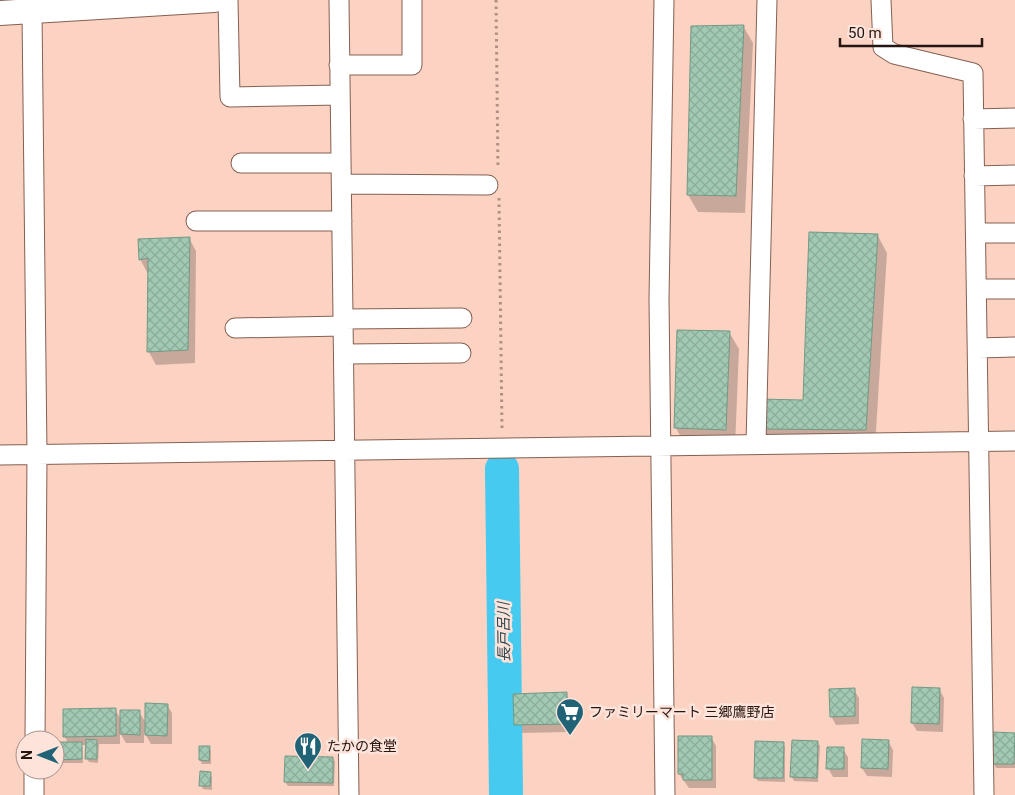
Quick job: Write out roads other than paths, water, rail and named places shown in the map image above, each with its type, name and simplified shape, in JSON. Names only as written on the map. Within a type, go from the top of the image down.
[{"type":"main road","points":[[0,13],[214,0]]},
{"type":"street","points":[[228,0],[230,97],[340,95]]},
{"type":"street","points":[[339,0],[349,795]]},
{"type":"street","points":[[339,65],[412,65],[412,0]]},
{"type":"street","points":[[664,0],[660,300],[665,795]]},
{"type":"street","points":[[756,444],[767,0]]},
{"type":"street","points":[[881,0],[883,47],[894,54],[973,73],[978,289],[984,795]]},
{"type":"street","points":[[32,12],[37,454],[35,730]]},
{"type":"street","points":[[973,118],[1015,118]]},
{"type":"street","points":[[241,163],[341,163]]},
{"type":"street","points":[[974,176],[1015,175]]},
{"type":"street","points":[[342,184],[495,184]]},
{"type":"street","points":[[196,222],[342,222]]},
{"type":"street","points":[[976,233],[1015,233]]},
{"type":"street","points":[[978,289],[1015,289]]},
{"type":"street","points":[[235,328],[462,318]]},
{"type":"street","points":[[978,348],[1015,347]]},
{"type":"street","points":[[344,354],[461,353]]},
{"type":"street","points":[[0,455],[1015,441]]},
{"type":"street","points":[[34,780],[34,795]]},
{"type":"waterway","name":"長戸呂川","points":[[502,469],[506,795]]},
{"type":"place","name":"ファミリーマート 三郷鷹野店","points":[[570,736]]},
{"type":"place","name":"たかの食堂","points":[[308,770]]}]
